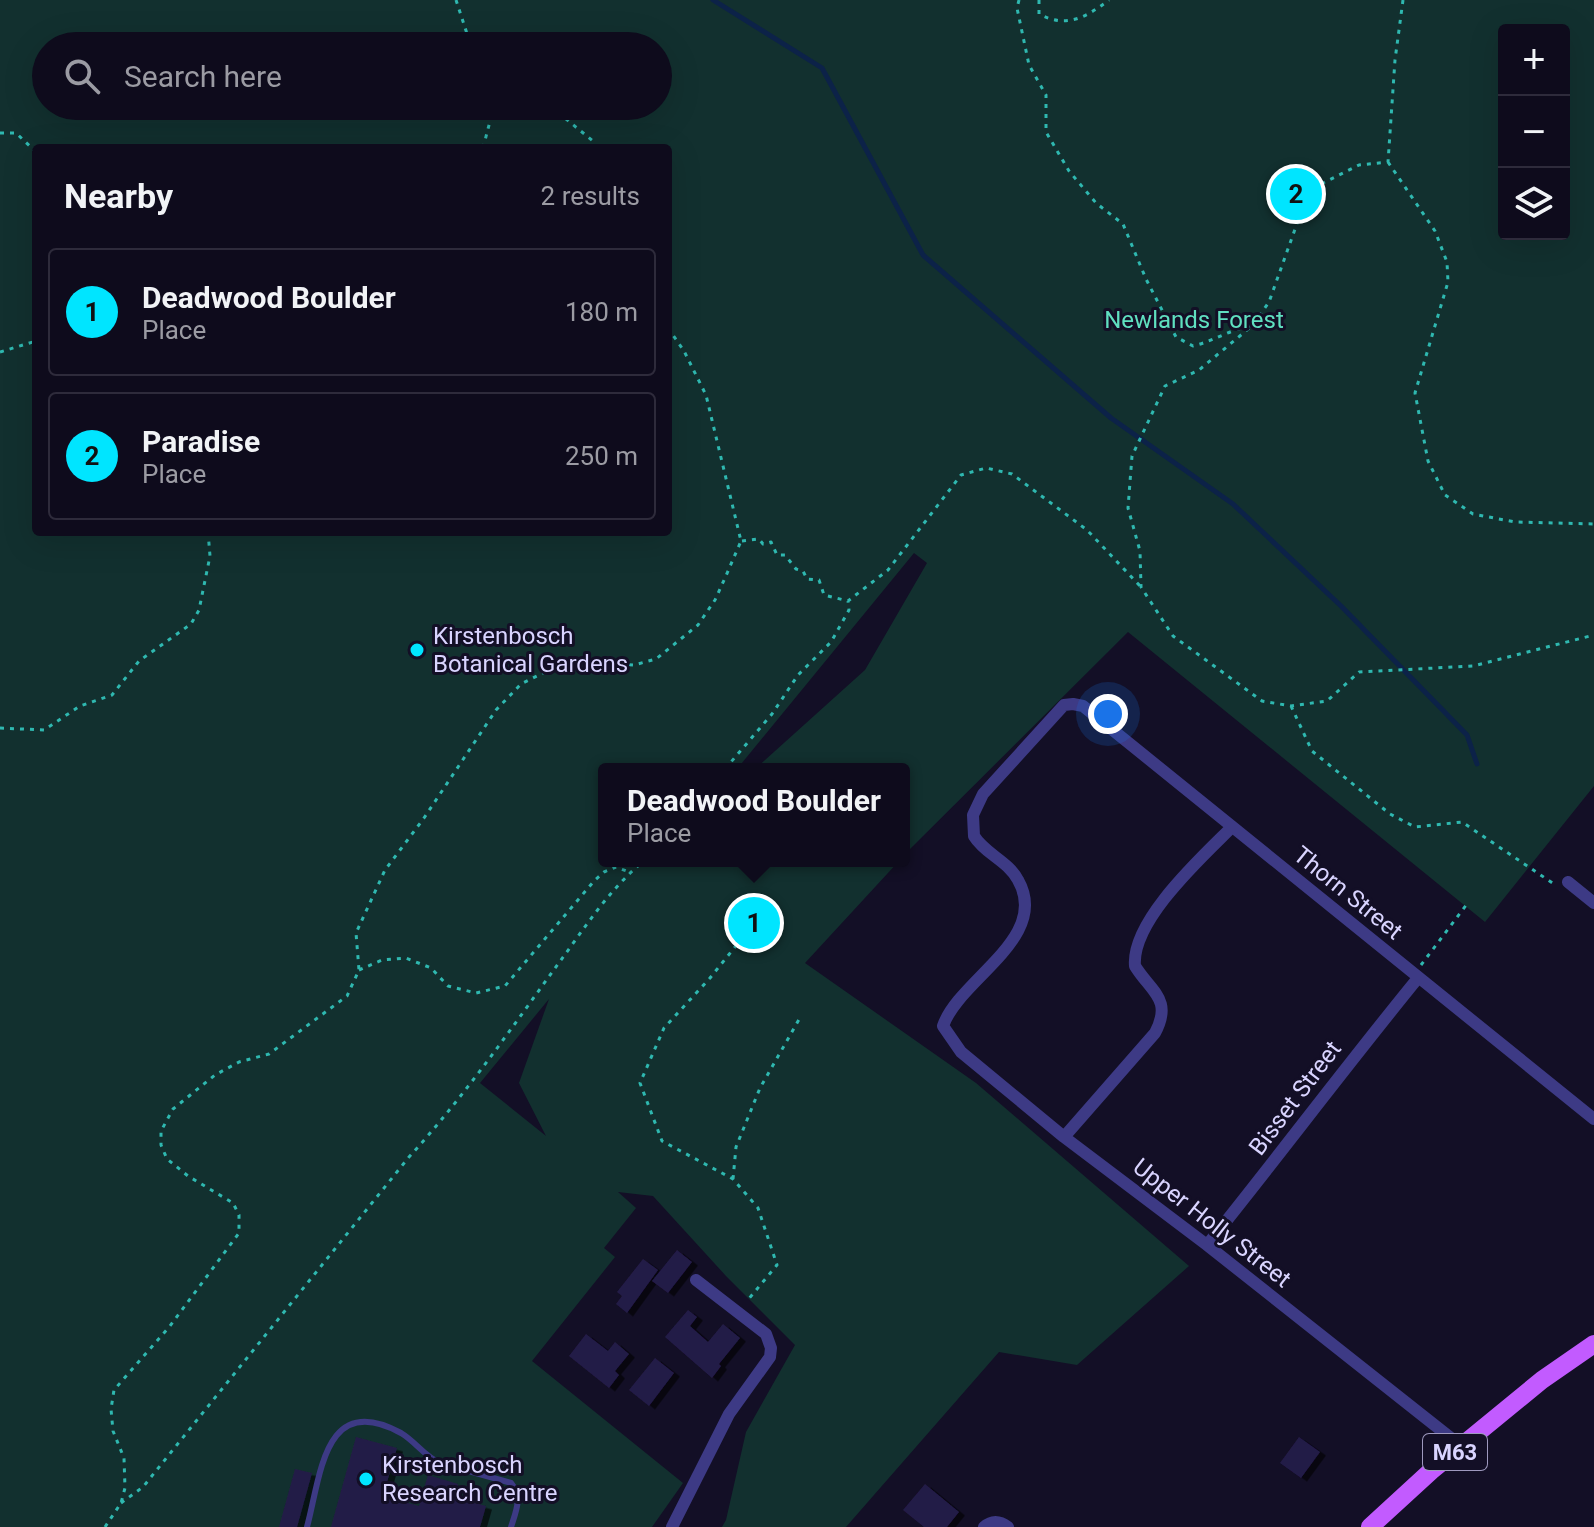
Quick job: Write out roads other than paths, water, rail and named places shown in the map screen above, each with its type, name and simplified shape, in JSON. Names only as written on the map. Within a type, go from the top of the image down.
[{"type":"main road","name":"M63","points":[[1370,1527],[1461,1446],[1542,1380],[1594,1344]]},
{"type":"street","name":"Thorn Street","points":[[943,1026],[948,1011],[959,997],[1003,954],[1021,924],[1026,906],[1022,889],[1012,871],[974,836],[973,815],[993,782],[1064,705],[1073,704],[1083,706],[1594,1119]]},
{"type":"street","points":[[1064,1137],[1155,1033],[1163,1012],[1161,1000],[1135,966],[1136,947],[1153,916],[1179,880],[1232,827]]},
{"type":"street","points":[[1568,882],[1594,903]]},
{"type":"street","name":"Bisset Street","points":[[1207,1245],[1416,976]]},
{"type":"street","name":"Upper Holly Street","points":[[943,1026],[961,1052],[1064,1137],[1207,1245],[1461,1446]]},
{"type":"street","points":[[672,1527],[729,1414],[770,1357],[771,1348],[766,1334],[696,1280]]},
{"type":"street","points":[[986,1526],[997,1522],[1008,1527]]},
{"type":"lane","points":[[307,1527],[335,1434],[351,1423],[362,1421],[403,1435],[430,1459],[511,1483],[519,1501],[511,1527]]},
{"type":"waterway","points":[[713,0],[822,68],[923,255],[1111,418],[1233,504],[1341,606],[1467,735],[1477,764]]},
{"type":"place","name":"Paradise","points":[[1296,194]]},
{"type":"place","name":"Kirstenbosch Botanical Gardens","points":[[417,650]]},
{"type":"place","name":"Deadwood Boulder","points":[[754,923]]},
{"type":"place","name":"Kirstenbosch Research Centre","points":[[366,1479]]},
{"type":"park label","name":"Newlands Forest","points":[[1194,320]]}]
